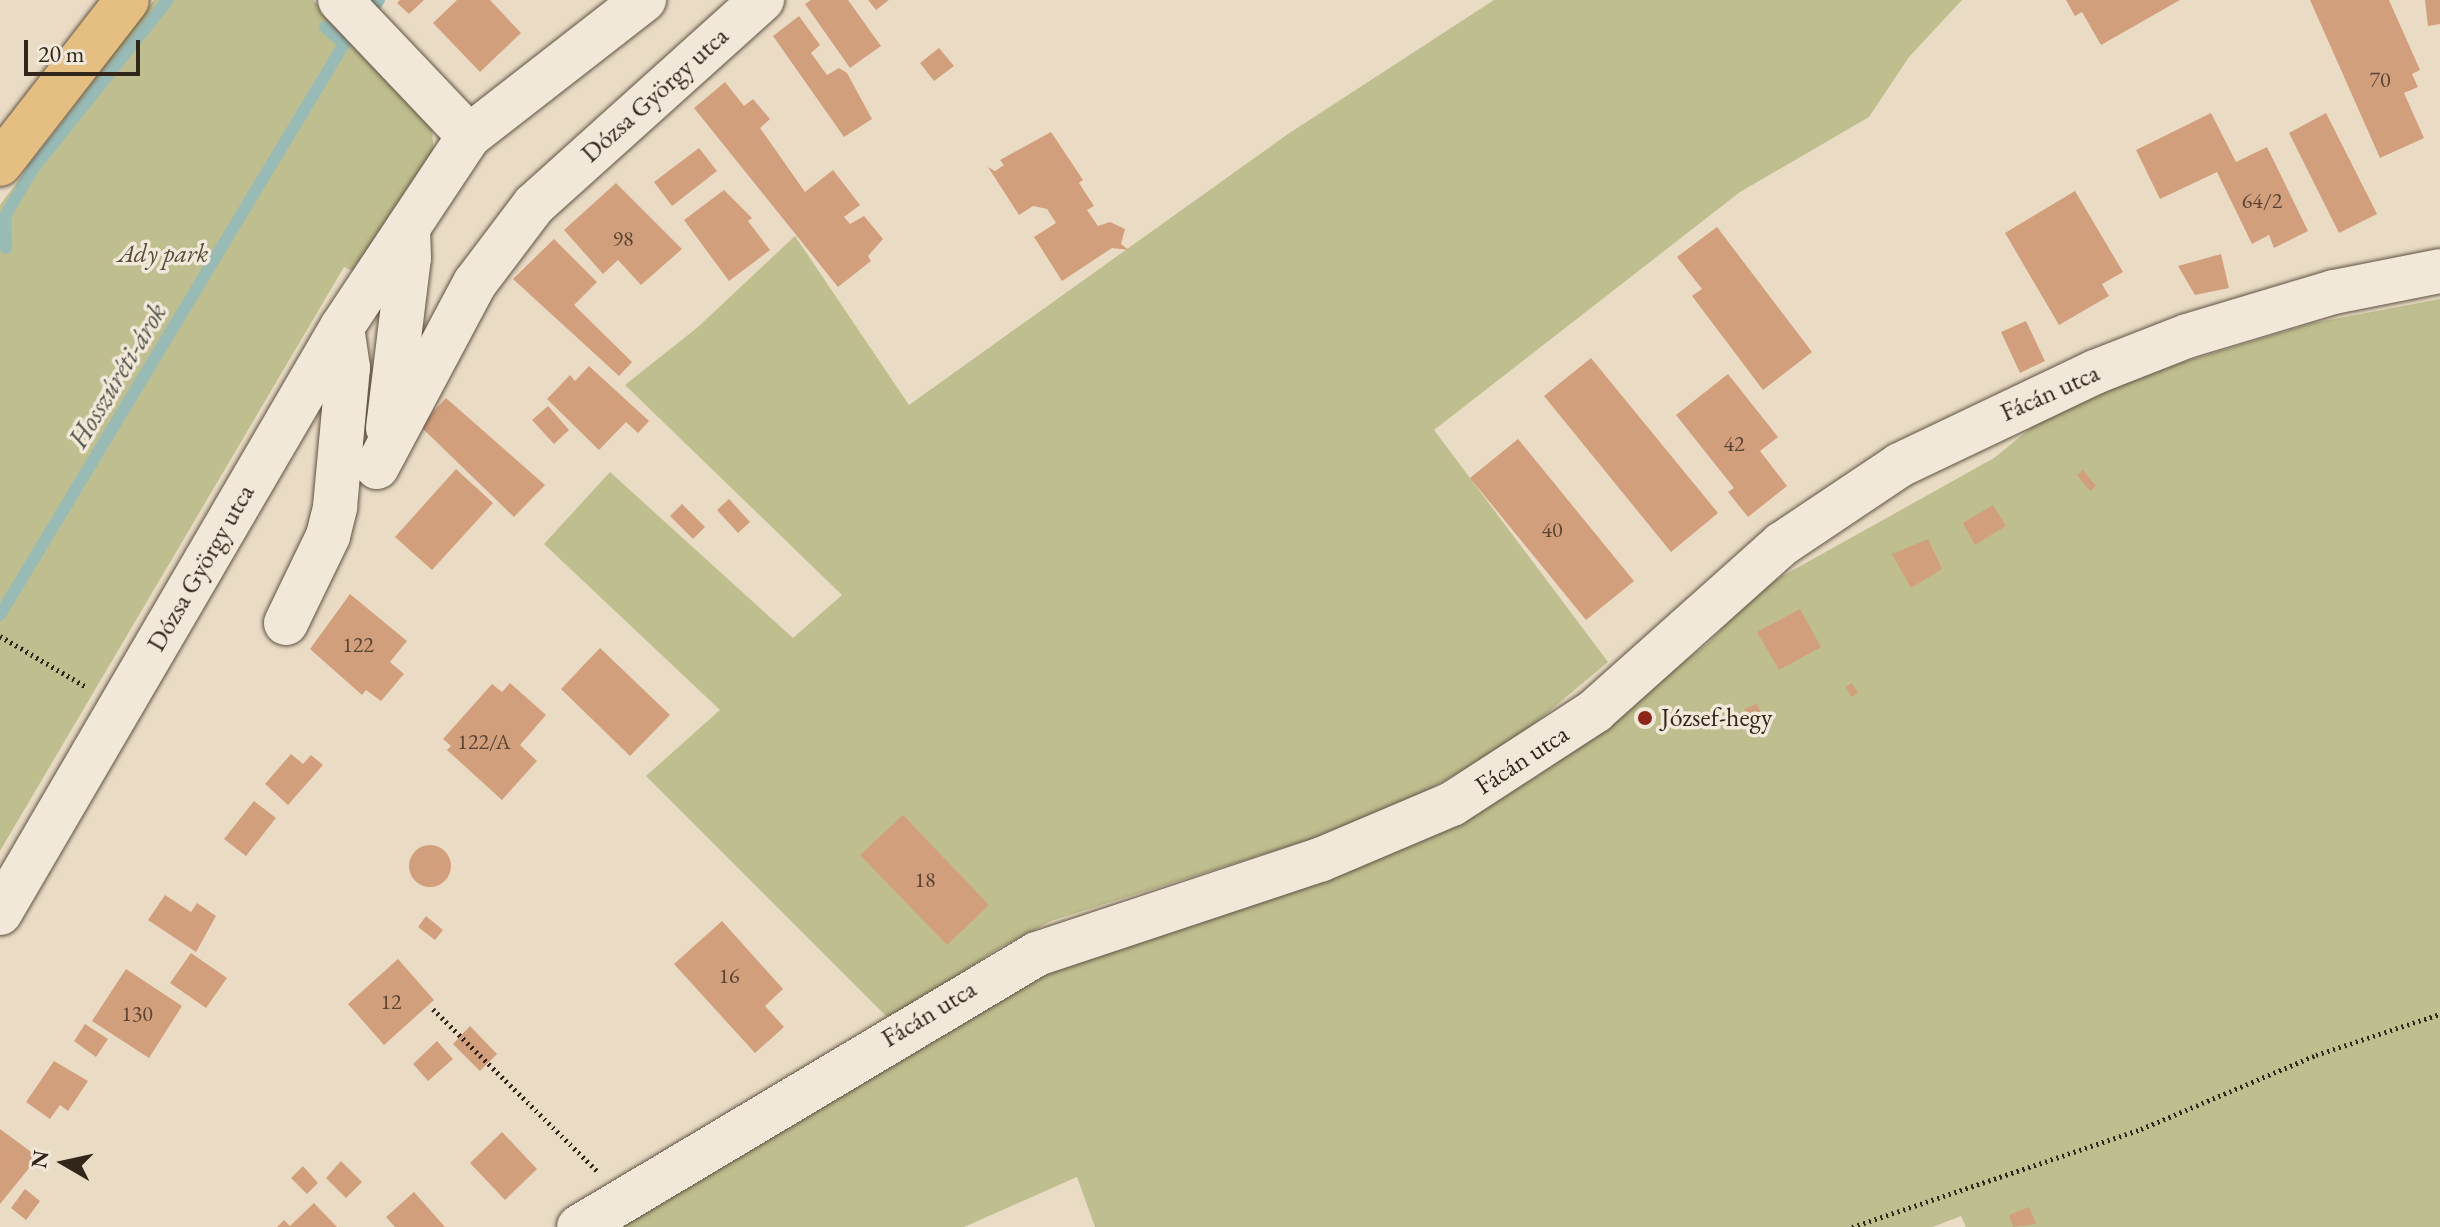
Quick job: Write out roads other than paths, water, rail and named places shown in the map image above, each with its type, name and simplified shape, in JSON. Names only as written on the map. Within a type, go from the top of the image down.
[{"type":"main road","points":[[0,164],[127,0]]},
{"type":"street","name":"Dózsa György utca","points":[[0,913],[342,327],[469,136],[644,0]]},
{"type":"street","name":"Dózsa György utca","points":[[407,225],[409,258],[385,426],[386,449],[475,283],[534,205],[762,0]]},
{"type":"street","points":[[352,13],[469,136]]},
{"type":"street","name":"Fácán utca","points":[[579,1227],[1037,954],[1320,860],[1452,804],[1595,711],[1782,544],[1900,465],[2081,379],[2187,336],[2334,292],[2440,271]]},
{"type":"street","points":[[286,623],[328,536],[335,507],[348,368],[342,327]]},
{"type":"waterway","points":[[6,248],[5,216],[33,169],[168,0]]},
{"type":"waterway","name":"Hosszúréti-árok","points":[[0,615],[344,44],[379,0]]},
{"type":"waterway","points":[[325,27],[344,44]]},
{"type":"place","name":"József-hegy","points":[[1645,718]]},
{"type":"park label","name":"Ady park","points":[[163,254]]}]
